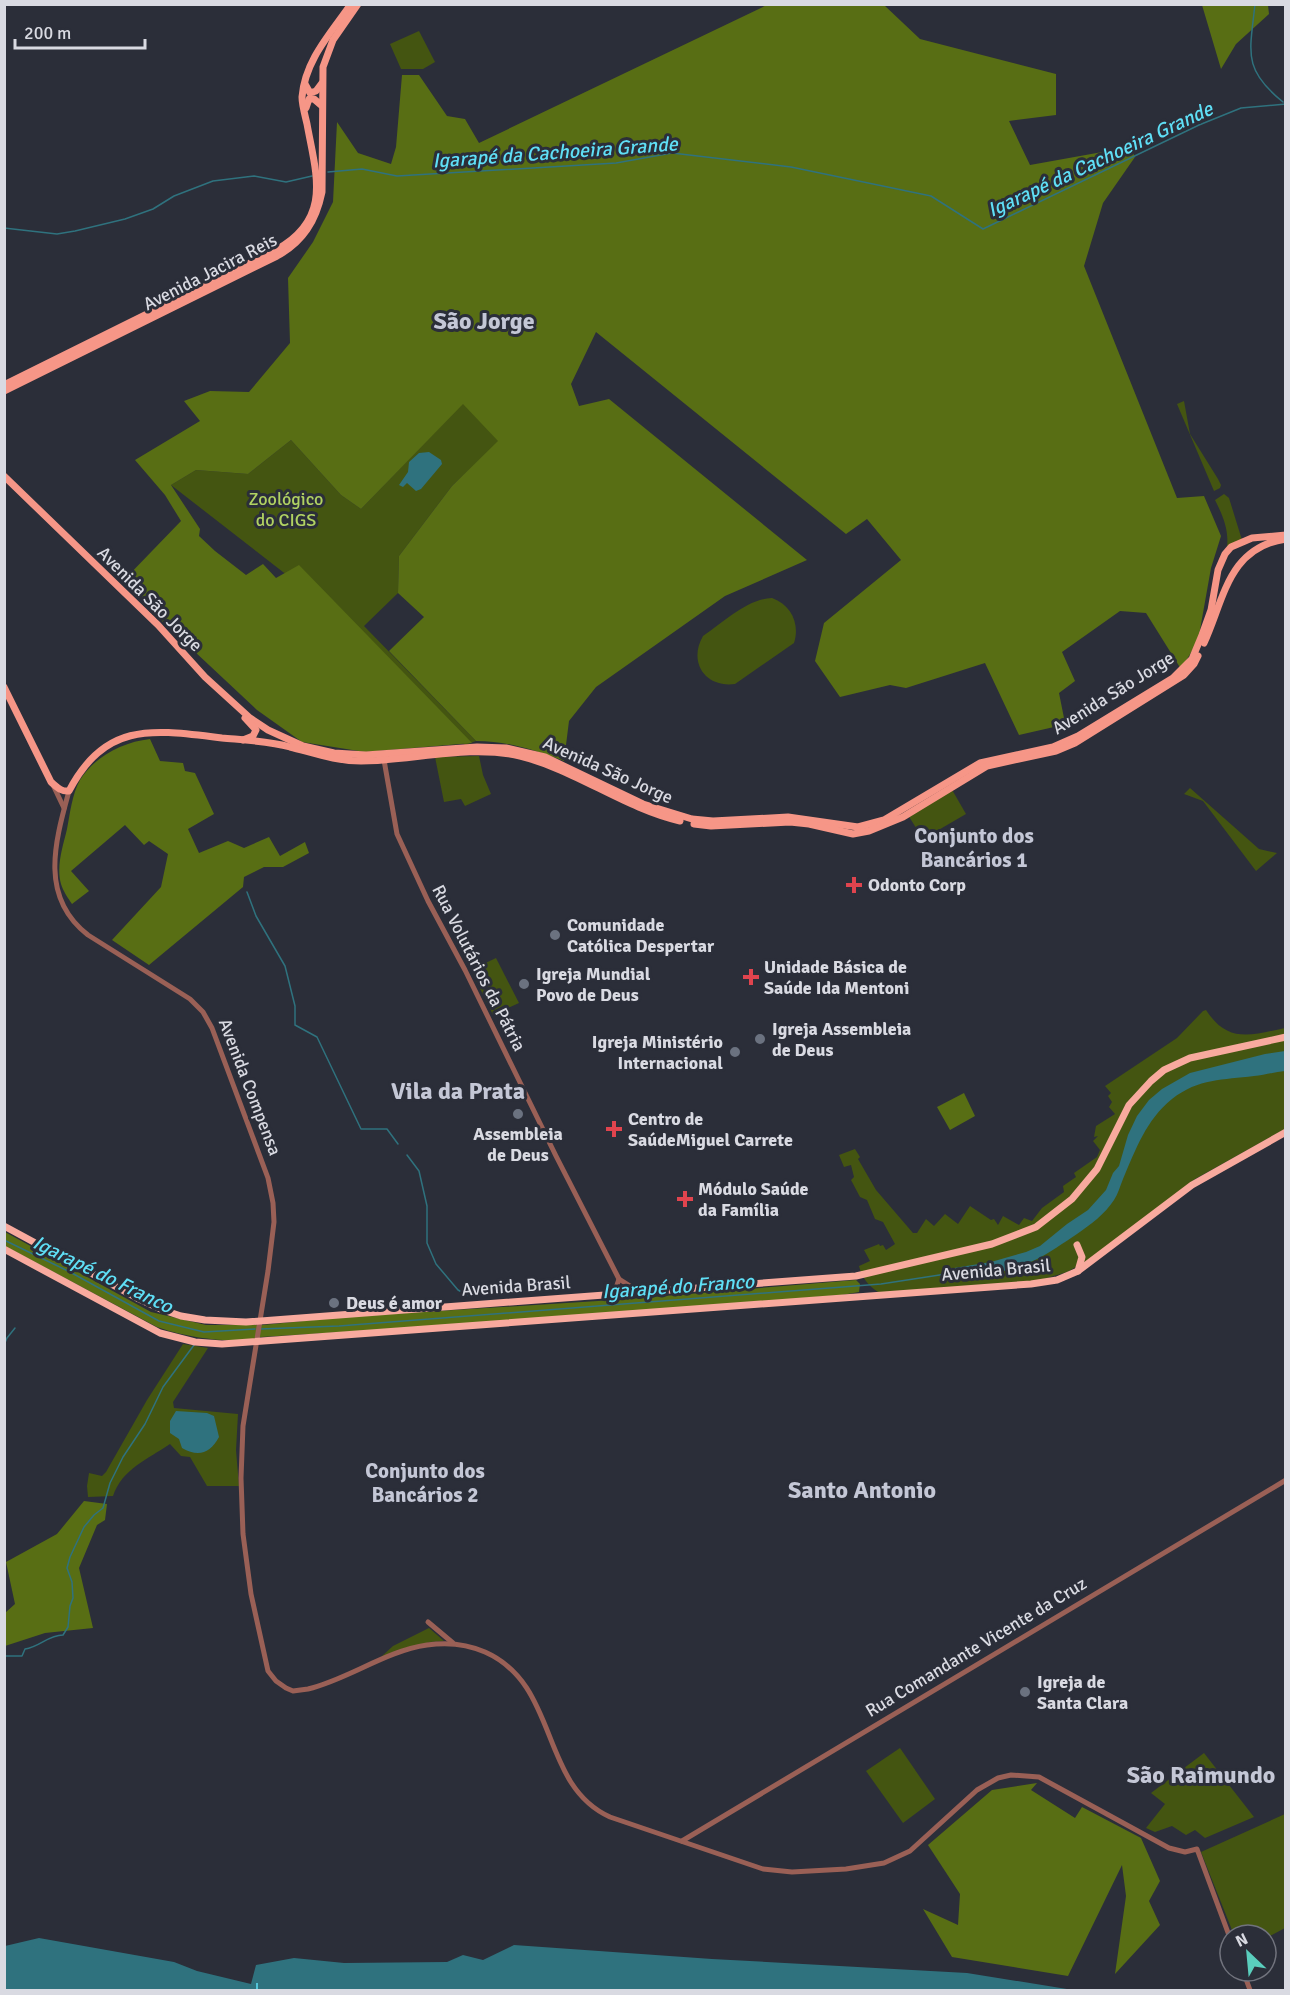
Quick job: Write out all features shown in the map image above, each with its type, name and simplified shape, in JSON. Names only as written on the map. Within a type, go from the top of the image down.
[{"type":"highway","name":"Avenida Brasil","points":[[4,1226],[137,1298],[172,1314],[216,1322],[260,1322],[856,1275],[992,1244],[1012,1238],[1047,1220],[1072,1199],[1086,1183],[1102,1159],[1129,1105],[1164,1070],[1190,1058],[1286,1036]]},
{"type":"highway","name":"Avenida Brasil","points":[[4,1250],[160,1333],[195,1342],[222,1344],[1031,1284],[1058,1280],[1078,1271],[1179,1194],[1286,1132]]},
{"type":"highway","points":[[1077,1245],[1082,1257],[1078,1271]]},
{"type":"main road","name":"Avenida Jacira Reis","points":[[4,385],[276,250],[296,236],[308,219],[316,198],[317,177],[302,99],[305,82],[316,53],[351,4]]},
{"type":"main road","name":"Avenida Jacira Reis","points":[[4,391],[277,256],[298,241],[315,218],[322,192],[323,67],[329,49],[358,4]]},
{"type":"main road","points":[[305,82],[310,93],[316,91],[322,83]]},
{"type":"main road","points":[[307,128],[307,101],[314,99],[321,105]]},
{"type":"main road","name":"Avenida São Jorge","points":[[4,476],[145,613],[205,677],[250,718],[268,730],[303,746],[324,752],[366,755],[477,747],[519,750],[545,757],[643,804],[678,816],[713,821],[788,816],[858,827],[884,820],[980,763],[1053,747],[1065,742],[1182,671],[1192,659],[1202,635],[1211,610],[1218,570],[1225,554],[1231,548],[1252,538],[1286,537]]},
{"type":"main road","points":[[4,481],[21,494]]},
{"type":"main road","name":"Avenida São Jorge","points":[[288,746],[344,760],[384,760],[460,753],[502,753],[538,761],[646,810],[690,824],[711,826],[790,822],[853,834],[869,831],[903,817],[987,766],[1056,751],[1075,743],[1109,724],[1184,675],[1194,664],[1228,581],[1242,560],[1247,554],[1260,547],[1286,537]]},
{"type":"main road","points":[[145,613],[150,622],[180,655],[254,727],[253,736],[241,740]]},
{"type":"main road","points":[[4,687],[51,782],[60,790],[69,791]]},
{"type":"main road","name":"Avenida Compensa","points":[[69,791],[79,773],[93,756],[115,741],[137,733],[171,732],[288,746]]},
{"type":"street","name":"Rua Volutários da Pátria","points":[[384,760],[397,834],[428,902],[465,970],[544,1133],[620,1278],[638,1291]]},
{"type":"street","points":[[51,782],[64,808]]},
{"type":"street","name":"Avenida Compensa","points":[[69,791],[55,853],[55,878],[61,901],[69,916],[88,935],[190,999],[203,1012],[212,1028],[261,1159],[273,1203],[274,1222],[243,1426],[241,1478],[243,1533],[251,1593],[264,1659],[276,1682],[293,1691],[308,1689],[408,1649],[453,1643]]},
{"type":"street","points":[[614,1294],[620,1278]]},
{"type":"street","name":"Rua Comandante Vicente da Cruz","points":[[682,1841],[1286,1480]]},
{"type":"street","points":[[428,1622],[453,1643],[489,1653],[507,1665],[521,1679],[540,1709],[570,1783],[588,1804],[610,1817],[776,1872],[846,1869],[884,1863],[913,1849],[977,1790],[998,1778],[1019,1774],[1039,1777],[1152,1840],[1174,1850],[1197,1850],[1224,1923]]},
{"type":"street","points":[[1189,1851],[1203,1866]]},
{"type":"green space","points":[[769,4],[884,5],[920,39],[1056,74],[1056,115],[1009,121],[1030,165],[1130,147],[1135,157],[1103,203],[1084,266],[1177,498],[1204,496],[1221,536],[1211,568],[1198,641],[1181,669],[1146,613],[1120,611],[1062,652],[1075,681],[1059,693],[1064,718],[1054,727],[1019,735],[985,663],[906,688],[890,685],[840,697],[815,661],[824,623],[901,560],[867,519],[846,534],[596,332],[571,384],[579,406],[609,399],[807,560],[725,596],[596,687],[569,721],[564,761],[521,747],[476,741],[389,651],[424,617],[398,593],[399,556],[452,486],[498,441],[463,404],[361,509],[341,495],[291,440],[248,474],[196,470],[171,485],[200,529],[199,536],[246,575],[263,564],[276,578],[299,565],[472,743],[365,752],[302,742],[257,710],[162,621],[124,580],[181,521],[165,495],[135,460],[200,421],[184,401],[210,391],[249,392],[290,343],[288,278],[313,242],[333,202],[337,122],[358,153],[391,164],[396,147],[402,75],[419,75],[447,116],[465,119],[479,143]]},
{"type":"green space","points":[[1202,5],[1268,5],[1269,14],[1236,44],[1221,69]]},
{"type":"green space","points":[[419,31],[435,62],[423,69],[401,69],[390,44]]},
{"type":"green space","points":[[1184,401],[1190,434],[1221,485],[1214,491],[1177,404]]},
{"type":"green space","name":"Zoológico do CIGS","points":[[463,403],[499,441],[452,486],[399,556],[398,593],[364,626],[476,741],[465,745],[359,631],[171,485],[196,470],[248,474],[291,440],[341,495],[361,509]]},
{"type":"green space","points":[[1224,494],[1229,498],[1242,540],[1227,547],[1225,523],[1215,500]]},
{"type":"green space","points":[[772,598],[785,605],[793,616],[796,629],[794,643],[735,684],[715,682],[708,677],[702,671],[697,655],[703,636],[754,602]]},
{"type":"green space","points":[[150,739],[160,761],[183,763],[185,771],[195,773],[214,814],[188,829],[199,853],[228,841],[244,848],[269,837],[280,856],[305,842],[309,853],[283,867],[264,867],[244,877],[243,887],[149,965],[112,940],[161,887],[168,854],[149,841],[144,845],[125,825],[71,871],[89,891],[72,904],[62,887],[59,870],[75,791],[86,771],[102,757],[120,747]]},
{"type":"green space","points":[[479,756],[483,775],[491,794],[465,806],[461,799],[444,802],[435,757]]},
{"type":"green space","points":[[951,788],[966,814],[923,839],[908,815]]},
{"type":"green space","points":[[1190,788],[1259,849],[1277,853],[1256,871],[1203,801],[1184,794]]},
{"type":"green space","points":[[496,958],[519,1003],[493,1015],[471,970]]},
{"type":"green space","points":[[1206,1010],[1214,1021],[1232,1032],[1251,1034],[1285,1028],[1285,1129],[1195,1179],[1092,1258],[1067,1272],[1034,1282],[880,1293],[866,1282],[859,1266],[870,1261],[864,1250],[879,1244],[883,1245],[886,1250],[895,1244],[883,1222],[875,1219],[867,1200],[860,1197],[851,1180],[854,1177],[851,1165],[844,1167],[839,1155],[855,1149],[860,1157],[858,1159],[876,1190],[913,1233],[917,1233],[926,1219],[934,1226],[945,1214],[958,1224],[970,1206],[991,1220],[994,1219],[998,1225],[1003,1216],[1019,1225],[1024,1218],[1032,1221],[1042,1208],[1064,1192],[1063,1186],[1076,1177],[1074,1173],[1097,1157],[1100,1150],[1093,1141],[1098,1136],[1094,1137],[1096,1126],[1115,1114],[1109,1107],[1112,1102],[1108,1096],[1111,1093],[1105,1086],[1177,1038]]},
{"type":"green space","points":[[964,1093],[975,1116],[950,1130],[937,1107]]},
{"type":"green space","points":[[5,1232],[151,1312],[206,1325],[263,1325],[344,1317],[629,1299],[856,1280],[860,1284],[859,1292],[842,1295],[223,1340],[194,1337],[157,1327],[5,1246]]},
{"type":"green space","points":[[183,1344],[208,1348],[173,1402],[174,1408],[238,1414],[236,1450],[239,1486],[207,1486],[190,1457],[181,1456],[170,1444],[129,1472],[113,1496],[88,1497],[89,1473],[102,1476],[106,1472],[147,1400]]},
{"type":"green space","points":[[84,1501],[107,1504],[105,1520],[97,1525],[79,1568],[93,1628],[45,1633],[5,1646],[5,1613],[15,1604],[6,1562],[57,1534]]},
{"type":"green space","points":[[429,1628],[444,1641],[430,1642],[381,1657],[393,1646]]},
{"type":"green space","points":[[900,1748],[935,1799],[903,1823],[866,1771]]},
{"type":"green space","points":[[1204,1753],[1254,1817],[1205,1838],[1195,1830],[1186,1835],[1172,1826],[1155,1832],[1146,1828],[1165,1804],[1151,1793]]},
{"type":"green space","points":[[1037,1783],[1031,1790],[1075,1818],[1082,1807],[1141,1838],[1160,1881],[1149,1901],[1160,1925],[1115,1974],[1126,1896],[1122,1865],[1068,1976],[952,1957],[923,1909],[958,1925],[960,1894],[928,1845],[992,1790]]},
{"type":"green space","points":[[1285,1814],[1285,1928],[1278,1932],[1278,1923],[1229,1923],[1201,1852]]},
{"type":"water","points":[[429,452],[441,460],[442,464],[421,489],[416,491],[407,483],[403,487],[399,485],[408,472],[409,462],[419,453]]},
{"type":"water","points":[[1285,1051],[1285,1071],[1222,1079],[1192,1087],[1172,1099],[1148,1126],[1132,1157],[1117,1195],[1110,1205],[1092,1223],[1056,1248],[1024,1265],[1001,1272],[941,1278],[948,1269],[991,1262],[1040,1246],[1088,1210],[1106,1190],[1113,1173],[1119,1166],[1128,1135],[1137,1116],[1149,1100],[1162,1089],[1190,1073]]},
{"type":"water","points":[[176,1411],[207,1413],[214,1416],[219,1437],[212,1447],[198,1453],[182,1448],[179,1439],[170,1433],[170,1421]]},
{"type":"water","points":[[39,1938],[174,1962],[197,1971],[251,1984],[256,1965],[294,1958],[344,1963],[447,1962],[463,1955],[483,1960],[514,1945],[967,1973],[1073,1990],[5,1990],[5,1946]]},
{"type":"waterway","points":[[1255,4],[1252,59],[1261,80],[1283,102]]},
{"type":"waterway","name":"Igarapé da Cachoeira Grande","points":[[328,172],[362,169],[397,176],[616,163],[672,153],[791,167],[931,196],[983,229],[1199,125],[1241,108],[1286,104]]},
{"type":"waterway","name":"Igarapé da Cachoeira Grande","points":[[4,228],[57,234],[75,231],[125,219],[153,209],[174,196],[213,181],[254,176],[286,182],[312,176]]},
{"type":"waterway","points":[[247,892],[256,916],[285,966],[295,1006],[295,1025],[317,1037],[361,1129],[387,1129],[398,1144]]},
{"type":"waterway","points":[[407,1155],[419,1171],[427,1206],[427,1243],[436,1264],[458,1290],[471,1297]]},
{"type":"waterway","name":"Igarapé do Franco","points":[[4,1240],[70,1272],[159,1321],[204,1332],[255,1329]]},
{"type":"waterway","name":"Igarapé do Franco","points":[[260,1329],[339,1326],[881,1284],[946,1274]]},
{"type":"waterway","points":[[4,1345],[15,1328]]},
{"type":"waterway","points":[[4,1656],[22,1656],[25,1649],[63,1635],[68,1627],[73,1598],[72,1582],[67,1568],[70,1557],[84,1527],[103,1508],[110,1483],[123,1457],[145,1424],[163,1387],[194,1345]]},
{"type":"ferry route","points":[[257,1983],[257,1990]]},
{"type":"place","name":"Odonto Corp","points":[[854,885]]},
{"type":"place","name":"Comunidade Católica Despertar","points":[[555,935]]},
{"type":"place","name":"Unidade Básica de Saúde Ida Mentoni","points":[[751,977]]},
{"type":"place","name":"Igreja Mundial Povo de Deus","points":[[524,984]]},
{"type":"place","name":"Igreja Assembleia de Deus","points":[[760,1039]]},
{"type":"place","name":"Igreja Ministério Internacional","points":[[735,1052]]},
{"type":"place","name":"Assembleia de Deus","points":[[518,1114]]},
{"type":"place","name":"Centro de SaúdeMiguel Carrete","points":[[614,1129]]},
{"type":"place","name":"Módulo Saúde da Família","points":[[685,1199]]},
{"type":"place","name":"Deus é amor","points":[[334,1303]]},
{"type":"place","name":"Igreja de Santa Clara","points":[[1025,1692]]},
{"type":"district","name":"São Jorge","points":[[484,321]]},
{"type":"district","name":"Conjunto dos Bancários 1","points":[[974,848]]},
{"type":"district","name":"Vila da Prata","points":[[458,1091]]},
{"type":"district","name":"Conjunto dos Bancários 2","points":[[425,1483]]},
{"type":"district","name":"Santo Antonio","points":[[862,1490]]},
{"type":"district","name":"São Raimundo","points":[[1201,1775]]}]
